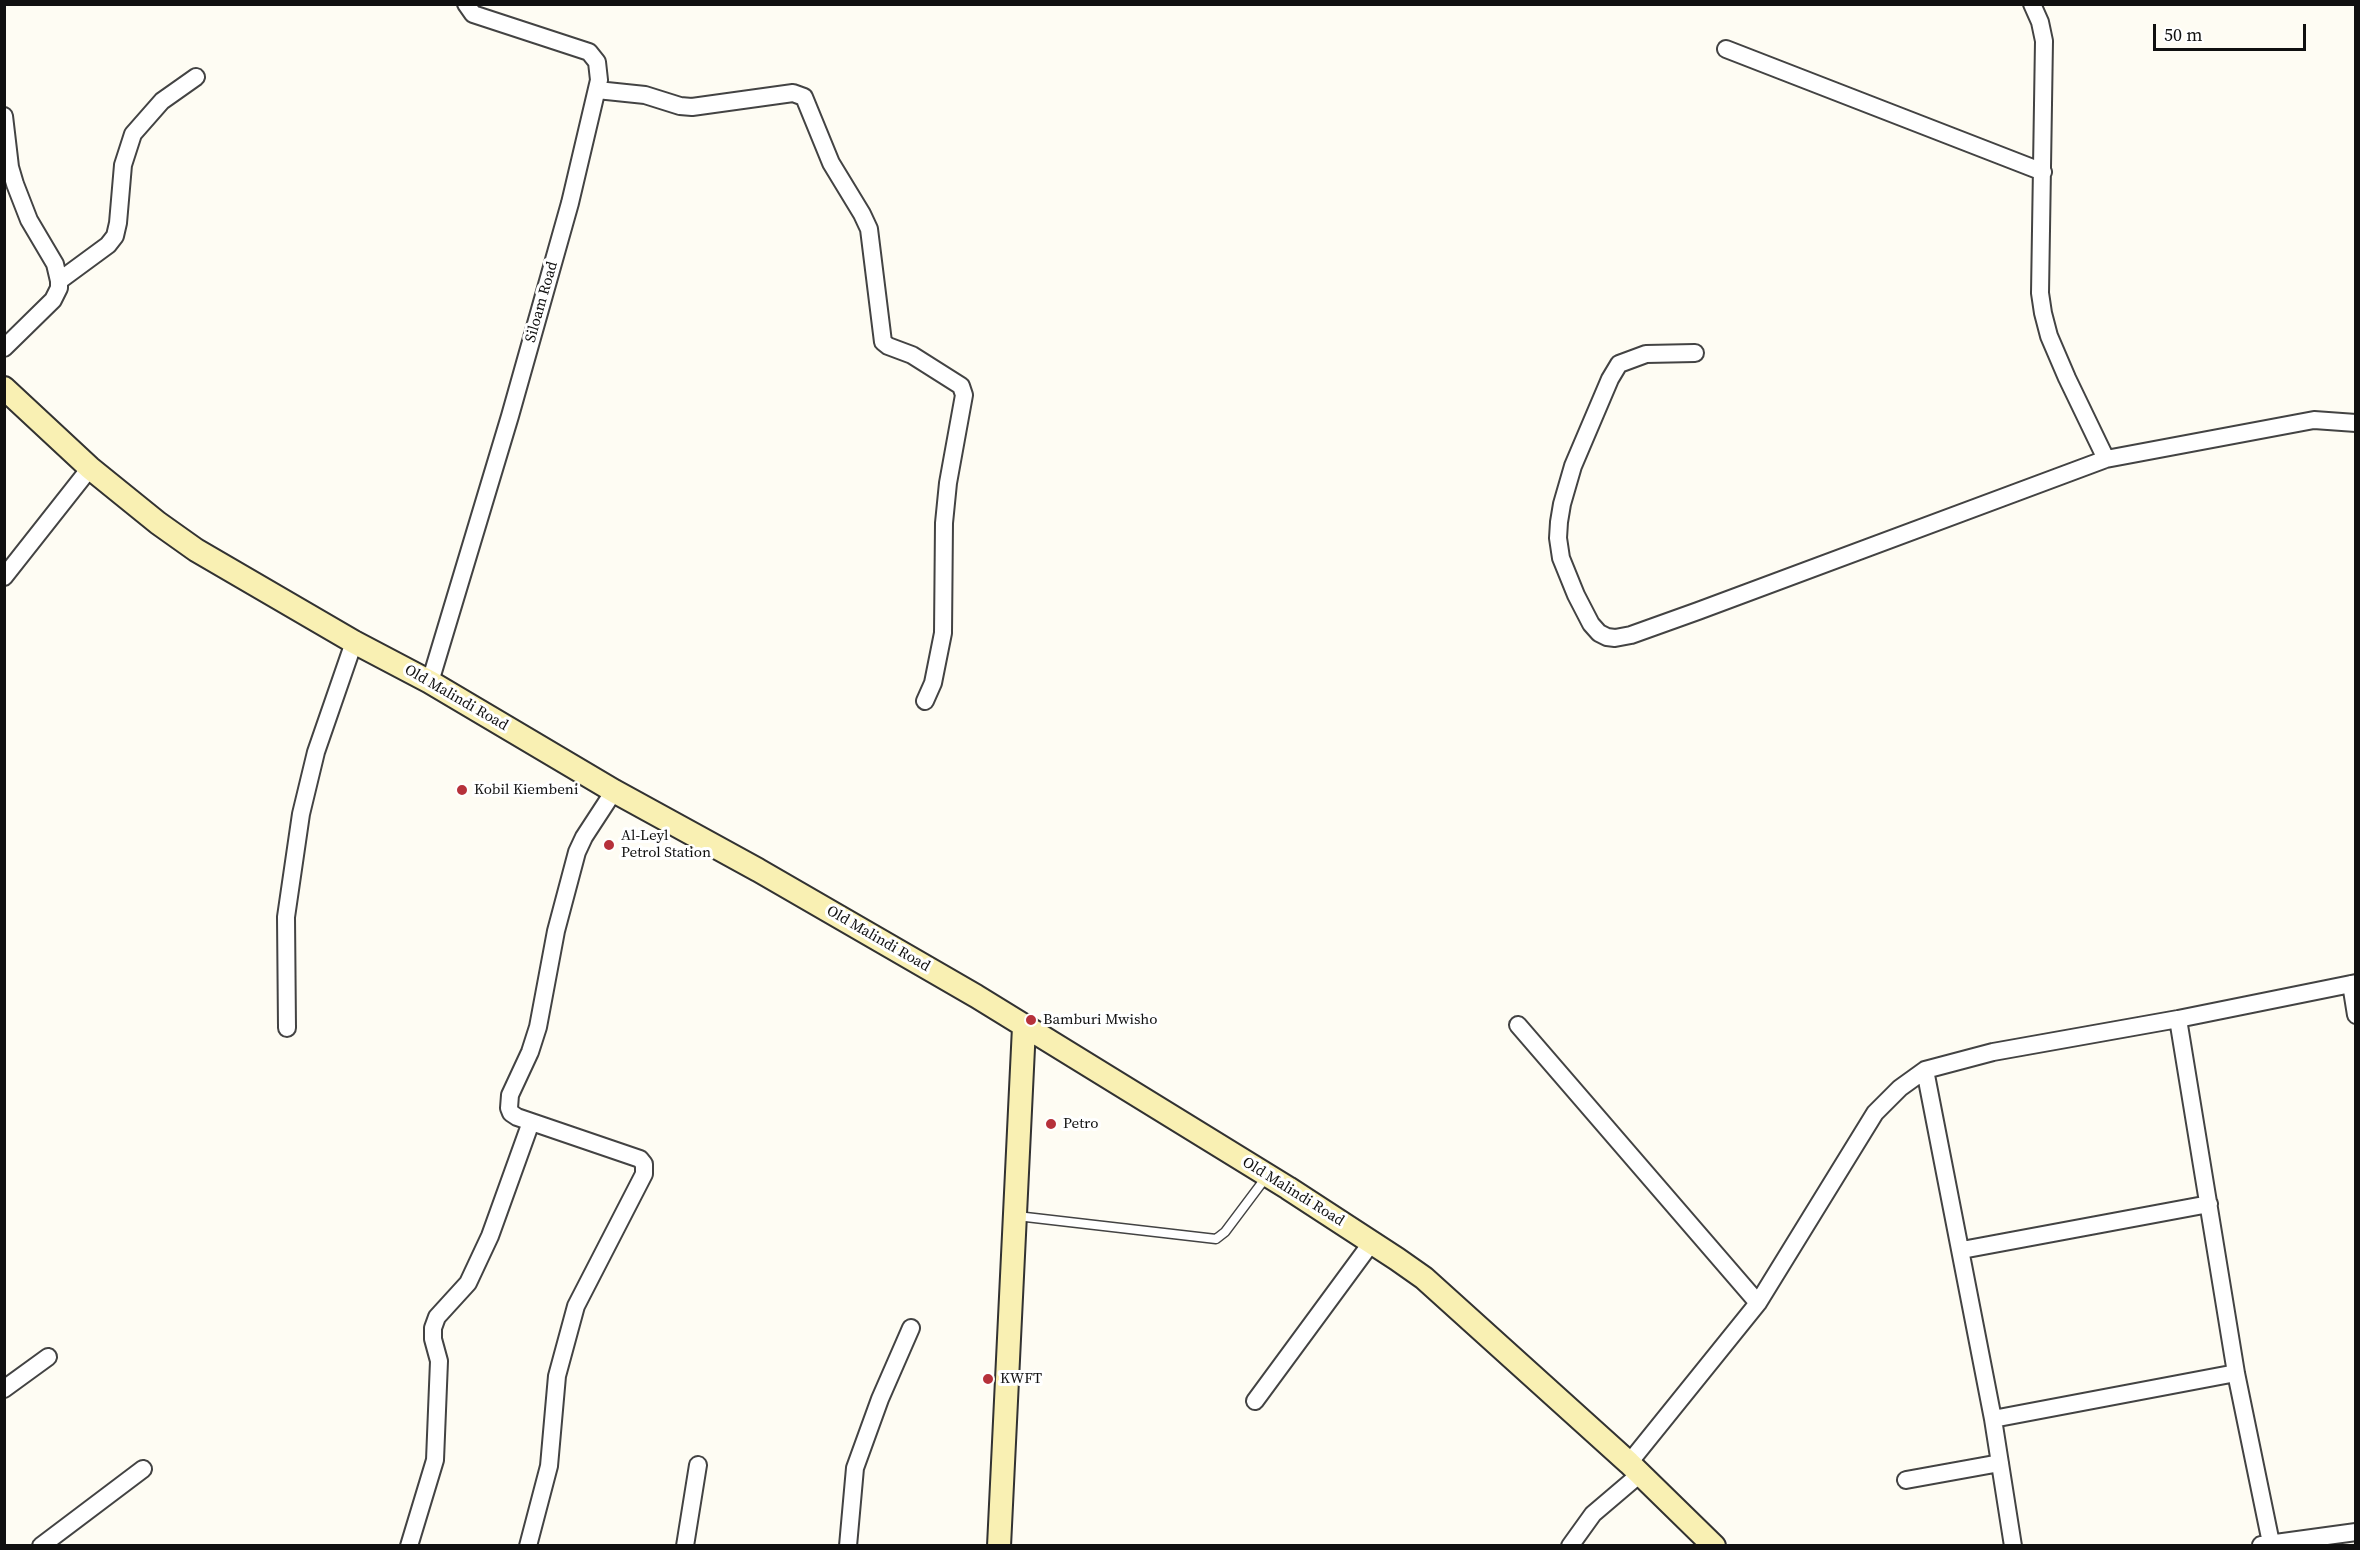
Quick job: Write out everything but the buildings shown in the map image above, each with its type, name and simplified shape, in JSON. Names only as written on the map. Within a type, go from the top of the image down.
[{"type":"main road","name":"Old Malindi Road","points":[[4,388],[90,468],[196,550],[354,642],[430,682],[614,791],[777,880],[976,996],[1372,1242],[1424,1278],[1714,1545]]},
{"type":"main road","points":[[999,1545],[1024,1027]]},
{"type":"street","name":"Siloam Road","points":[[430,682],[529,350],[570,203],[599,80],[597,62],[589,52],[473,14],[466,4]]},
{"type":"street","points":[[2032,4],[2040,22],[2043,41],[2040,293],[2043,313],[2049,336],[2067,378],[2106,459]]},
{"type":"street","points":[[1726,50],[2043,172]]},
{"type":"street","points":[[59,281],[108,245],[115,236],[123,165],[134,134],[162,101],[196,77]]},
{"type":"street","points":[[597,90],[645,95],[680,106],[692,107],[793,93],[804,97],[831,163],[862,214],[869,230],[883,342],[912,355],[961,386],[964,396],[948,483],[944,523],[943,633],[933,683],[925,700]]},
{"type":"street","points":[[4,116],[10,167],[15,184],[29,220],[55,264],[59,281],[59,288],[53,300],[4,348]]},
{"type":"street","points":[[1695,353],[1646,354],[1619,364],[1573,466],[1559,522],[1558,538],[1561,558],[1591,624],[1599,633],[1607,637],[1631,634],[1698,611],[2106,459],[2314,420],[2355,423]]},
{"type":"street","points":[[4,577],[90,468]]},
{"type":"street","points":[[287,1028],[286,917],[299,824],[316,752],[354,642]]},
{"type":"street","points":[[528,1545],[549,1466],[557,1376],[576,1306],[636,1194],[645,1168],[640,1159],[531,1122],[511,1113],[509,1108],[510,1095],[530,1052],[538,1027],[556,931],[577,852],[614,791]]},
{"type":"street","points":[[1570,1545],[1593,1514],[1634,1469],[1758,1303],[1875,1113],[1900,1088],[1925,1070],[1993,1052],[2178,1019],[2353,983],[2355,1015]]},
{"type":"street","points":[[2178,1019],[2265,1544],[2355,1532]]},
{"type":"street","points":[[1518,1025],[1758,1303]]},
{"type":"street","points":[[1925,1070],[1962,1250],[2013,1545]]},
{"type":"street","points":[[409,1545],[435,1460],[439,1361],[433,1339],[433,1328],[437,1317],[468,1283],[490,1236],[531,1122]]},
{"type":"street","points":[[1962,1250],[2209,1204]]},
{"type":"street","points":[[1255,1401],[1372,1242]]},
{"type":"street","points":[[848,1545],[855,1468],[880,1399],[911,1328]]},
{"type":"street","points":[[4,1389],[48,1357]]},
{"type":"street","points":[[1993,1419],[2236,1373]]},
{"type":"street","points":[[1906,1480],[2000,1463]]},
{"type":"street","points":[[685,1545],[698,1466]]},
{"type":"street","points":[[40,1545],[143,1469]]},
{"type":"lane","points":[[1015,1216],[1216,1239],[1225,1232],[1267,1176]]},
{"type":"place","name":"Kobil Kiembeni","points":[[462,790]]},
{"type":"place","name":"Al-Leyl Petrol Station","points":[[609,845]]},
{"type":"place","name":"Bamburi Mwisho","points":[[1031,1020]]},
{"type":"place","name":"Petro","points":[[1051,1124]]},
{"type":"place","name":"KWFT","points":[[988,1379]]}]
